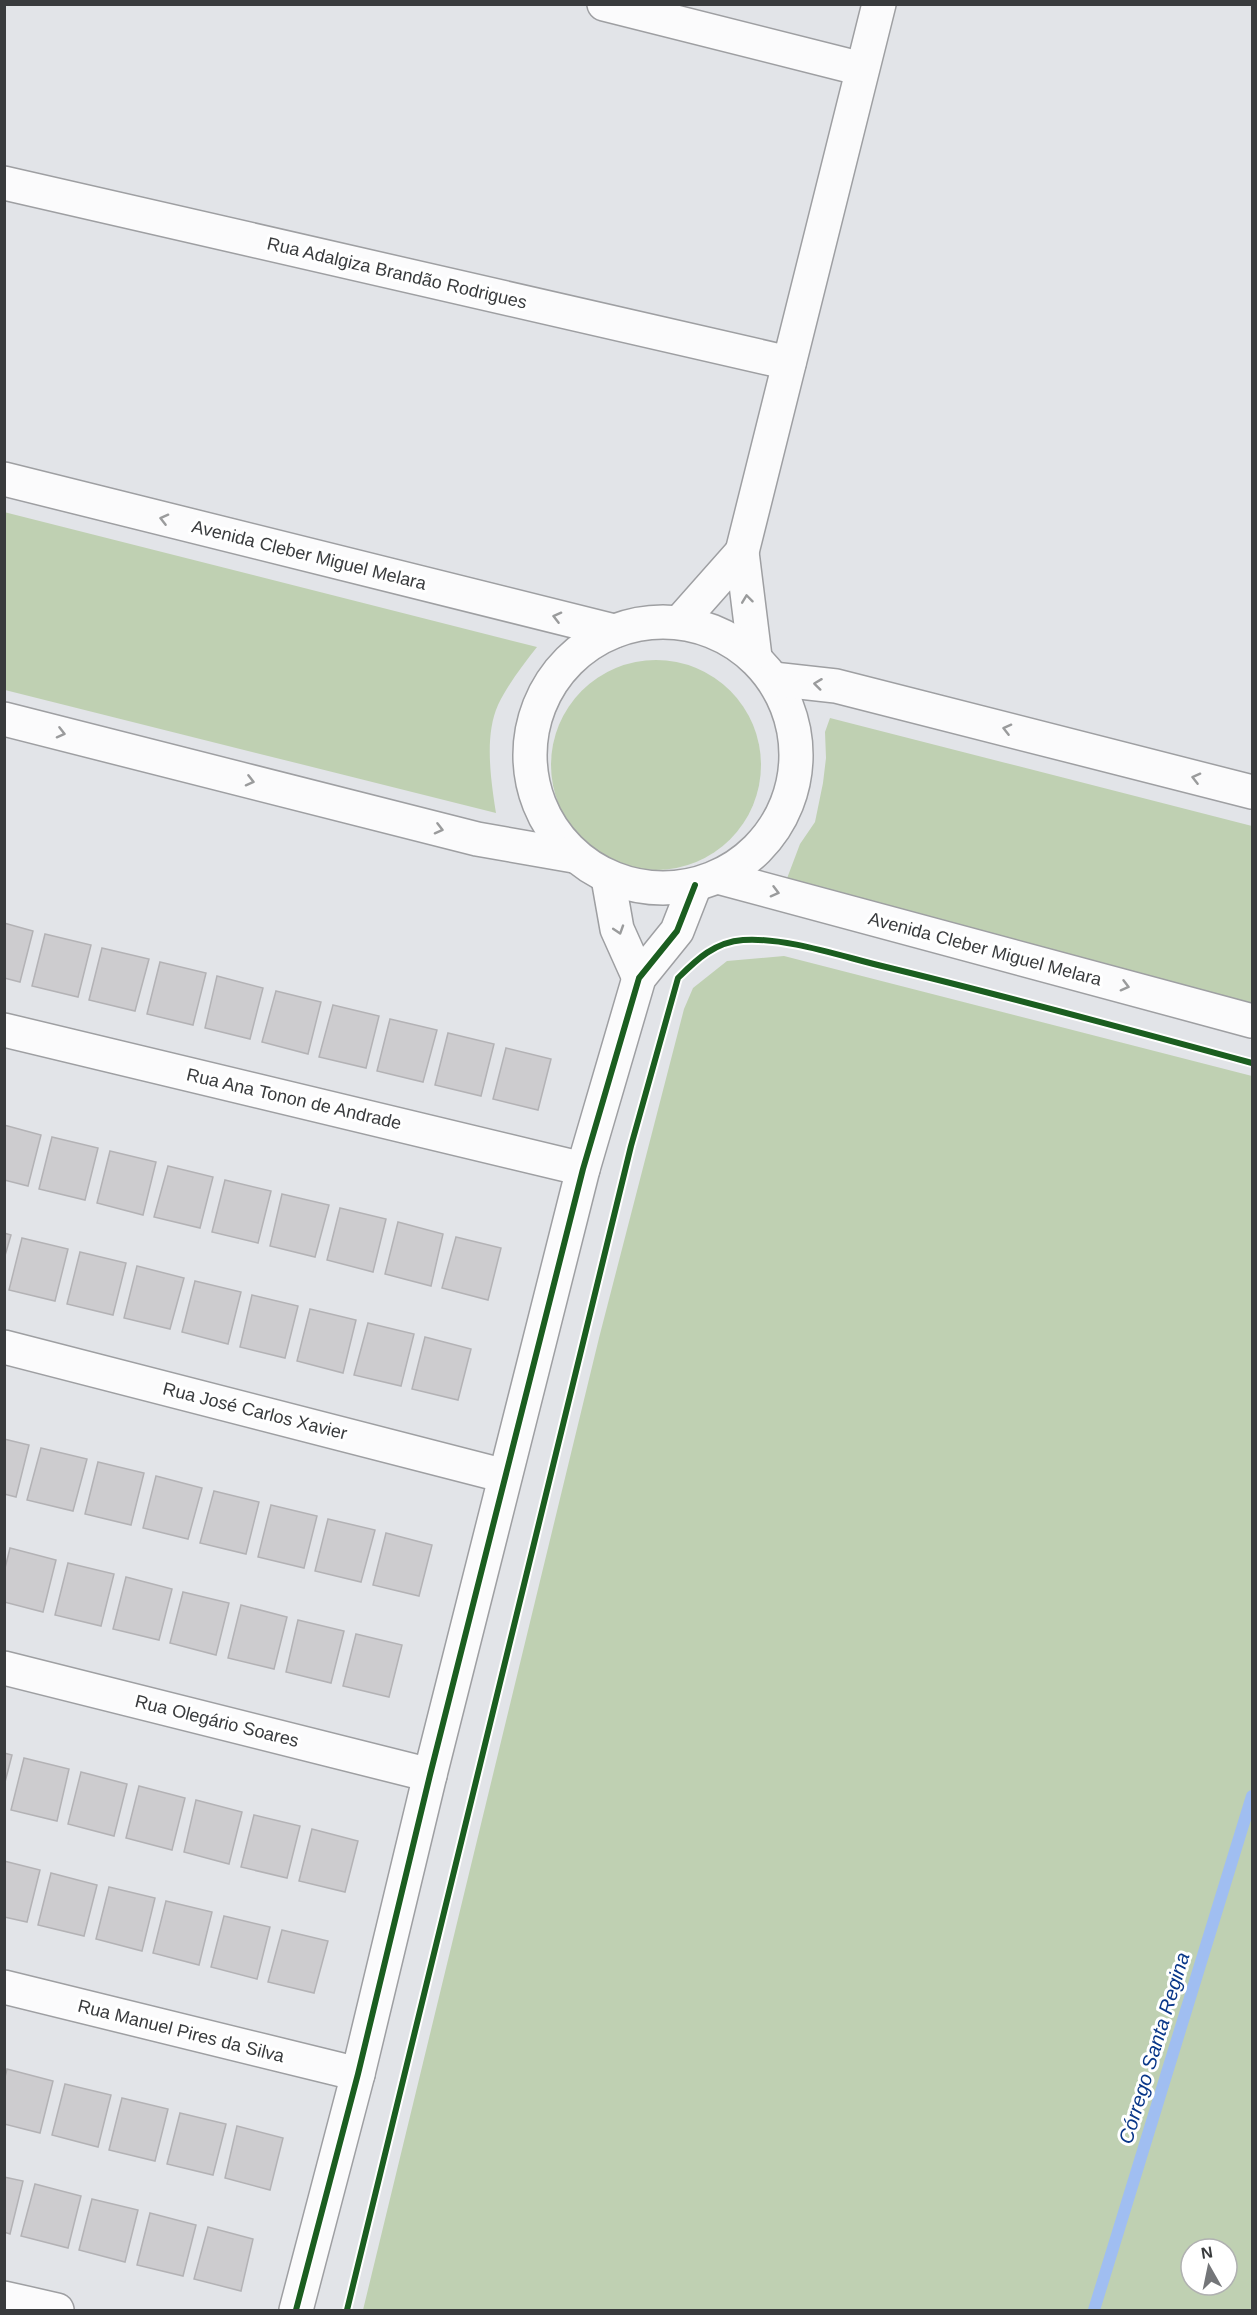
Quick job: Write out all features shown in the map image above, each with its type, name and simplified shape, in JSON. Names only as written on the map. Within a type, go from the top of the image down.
[{"type":"street","points":[[604,4],[862,69]]},
{"type":"street","points":[[879,4],[742,552],[764,668],[791,713],[797,752],[792,791],[777,826],[751,856],[707,881],[666,889],[637,887],[608,878],[574,856],[549,827],[533,790],[528,752],[535,714],[552,679],[579,650],[614,631],[647,622],[680,622],[720,634],[764,668],[1252,792]]},
{"type":"street","name":"Rua Adalgiza Brandão Rodrigues","points":[[4,183],[789,363]]},
{"type":"street","name":"Avenida Cleber Miguel Melara","points":[[4,479],[614,631]]},
{"type":"street","points":[[680,622],[742,552]]},
{"type":"street","points":[[4,719],[477,839],[574,856]]},
{"type":"street","points":[[608,878],[617,928],[639,978]]},
{"type":"street","points":[[296,2310],[358,2074],[429,1775],[583,1168],[639,978],[677,931],[707,881]]},
{"type":"street","name":"Avenida Cleber Miguel Melara","points":[[707,881],[1252,1021]]},
{"type":"street","name":"Rua Ana Tonon de Andrade","points":[[4,1030],[583,1168]]},
{"type":"street","name":"Rua José Carlos Xavier","points":[[4,1347],[505,1476]]},
{"type":"street","name":"Rua Olegário Soares","points":[[4,1668],[429,1775]]},
{"type":"street","name":"Rua Manuel Pires da Silva","points":[[4,1987],[358,2074]]},
{"type":"street","points":[[4,2298],[57,2310]]},
{"type":"green space","points":[[4,512],[537,647],[506,690],[494,717],[490,759],[496,813],[5,690]]},
{"type":"green space","points":[[656,660],[676,662],[696,668],[714,678],[730,691],[743,707],[753,725],[759,745],[761,765],[759,785],[753,805],[743,823],[730,839],[714,852],[696,862],[676,868],[656,870],[636,868],[616,862],[598,852],[582,839],[569,823],[559,805],[553,785],[551,765],[553,745],[559,725],[569,707],[582,691],[598,678],[616,668],[636,662]]},
{"type":"green space","points":[[830,718],[1252,826],[1252,1009],[783,889],[800,844],[815,822],[826,758],[825,732]]},
{"type":"green space","points":[[784,956],[1252,1076],[1252,2310],[363,2310],[599,1338],[684,1009],[693,988],[727,961]]},
{"type":"building","points":[[4,923],[33,931],[20,982],[4,978]]},
{"type":"building","points":[[45,934],[91,945],[78,997],[32,986]]},
{"type":"building","points":[[102,948],[149,959],[135,1011],[89,1000]]},
{"type":"building","points":[[160,962],[206,973],[193,1025],[147,1014]]},
{"type":"building","points":[[217,976],[263,988],[250,1039],[205,1028]]},
{"type":"building","points":[[276,991],[321,1002],[308,1054],[262,1042]]},
{"type":"building","points":[[333,1005],[379,1016],[366,1068],[319,1057]]},
{"type":"building","points":[[390,1019],[437,1030],[423,1082],[377,1071]]},
{"type":"building","points":[[448,1033],[494,1044],[481,1096],[435,1085]]},
{"type":"building","points":[[506,1048],[551,1059],[538,1110],[493,1099]]},
{"type":"building","points":[[4,1125],[41,1135],[28,1186],[4,1180]]},
{"type":"building","points":[[52,1137],[98,1148],[85,1200],[39,1189]]},
{"type":"building","points":[[110,1151],[156,1162],[143,1215],[97,1203]]},
{"type":"building","points":[[168,1166],[213,1177],[200,1228],[154,1217]]},
{"type":"building","points":[[225,1180],[271,1191],[258,1243],[212,1232]]},
{"type":"building","points":[[282,1194],[329,1205],[315,1257],[270,1246]]},
{"type":"building","points":[[340,1208],[386,1219],[373,1272],[327,1260]]},
{"type":"building","points":[[398,1222],[443,1234],[431,1286],[385,1274]]},
{"type":"building","points":[[4,1233],[11,1235],[4,1259]]},
{"type":"building","points":[[456,1237],[501,1248],[488,1300],[442,1288]]},
{"type":"building","points":[[22,1238],[68,1249],[55,1301],[9,1290]]},
{"type":"building","points":[[80,1252],[126,1263],[113,1315],[67,1304]]},
{"type":"building","points":[[137,1266],[184,1278],[170,1329],[124,1318]]},
{"type":"building","points":[[195,1281],[241,1292],[228,1344],[182,1332]]},
{"type":"building","points":[[252,1295],[298,1306],[285,1358],[240,1347]]},
{"type":"building","points":[[310,1309],[356,1320],[343,1373],[297,1361]]},
{"type":"building","points":[[368,1323],[414,1334],[401,1386],[354,1375]]},
{"type":"building","points":[[425,1337],[471,1349],[458,1400],[412,1389]]},
{"type":"building","points":[[4,1439],[29,1445],[16,1497],[4,1494]]},
{"type":"building","points":[[41,1448],[87,1459],[73,1511],[27,1500]]},
{"type":"building","points":[[98,1462],[144,1473],[131,1525],[85,1514]]},
{"type":"building","points":[[156,1476],[202,1488],[188,1539],[143,1528]]},
{"type":"building","points":[[214,1491],[259,1502],[246,1554],[200,1543]]},
{"type":"building","points":[[271,1505],[317,1516],[304,1568],[258,1557]]},
{"type":"building","points":[[328,1519],[375,1530],[361,1582],[315,1571]]},
{"type":"building","points":[[386,1533],[432,1545],[419,1596],[373,1585]]},
{"type":"building","points":[[10,1548],[56,1560],[43,1612],[4,1602],[4,1572]]},
{"type":"building","points":[[68,1563],[114,1574],[101,1626],[55,1615]]},
{"type":"building","points":[[126,1577],[172,1589],[159,1640],[113,1629]]},
{"type":"building","points":[[183,1592],[229,1603],[216,1655],[170,1643]]},
{"type":"building","points":[[241,1605],[287,1617],[274,1669],[228,1658]]},
{"type":"building","points":[[298,1620],[344,1631],[331,1683],[286,1672]]},
{"type":"building","points":[[356,1634],[402,1645],[389,1697],[343,1686]]},
{"type":"building","points":[[4,1753],[12,1755],[4,1786]]},
{"type":"building","points":[[24,1758],[69,1769],[57,1821],[11,1810]]},
{"type":"building","points":[[81,1772],[127,1784],[114,1836],[68,1824]]},
{"type":"building","points":[[139,1786],[185,1798],[172,1850],[126,1838]]},
{"type":"building","points":[[196,1800],[242,1812],[229,1864],[184,1852]]},
{"type":"building","points":[[254,1815],[300,1826],[287,1878],[241,1867]]},
{"type":"building","points":[[312,1829],[358,1841],[345,1892],[299,1881]]},
{"type":"building","points":[[4,1861],[40,1870],[27,1922],[4,1917]]},
{"type":"building","points":[[51,1873],[97,1885],[84,1936],[38,1925]]},
{"type":"building","points":[[109,1887],[155,1898],[142,1951],[96,1939]]},
{"type":"building","points":[[166,1901],[212,1912],[199,1965],[153,1953]]},
{"type":"building","points":[[224,1916],[270,1927],[257,1979],[211,1967]]},
{"type":"building","points":[[282,1930],[328,1941],[314,1993],[268,1982]]},
{"type":"building","points":[[7,2069],[53,2081],[40,2133],[4,2124],[4,2081]]},
{"type":"building","points":[[65,2084],[111,2095],[98,2147],[52,2135]]},
{"type":"building","points":[[122,2098],[168,2109],[155,2161],[109,2150]]},
{"type":"building","points":[[180,2113],[226,2124],[213,2175],[167,2164]]},
{"type":"building","points":[[237,2126],[283,2138],[270,2190],[225,2178]]},
{"type":"building","points":[[4,2177],[23,2181],[10,2234],[4,2232]]},
{"type":"building","points":[[35,2184],[81,2196],[68,2248],[21,2236]]},
{"type":"building","points":[[92,2199],[138,2210],[125,2262],[79,2250]]},
{"type":"building","points":[[150,2213],[196,2225],[183,2276],[137,2265]]},
{"type":"building","points":[[208,2227],[253,2239],[241,2291],[194,2279]]},
{"type":"waterway","name":"Córrego Santa Regina","points":[[1094,2310],[1252,1796]]},
{"type":"cycle path","points":[[296,2310],[358,2074],[430,1775],[583,1169],[639,978],[677,931],[695,885]]},
{"type":"cycle path","points":[[347,2310],[631,1146],[678,978],[700,958],[724,944],[743,940],[778,942],[815,949],[978,990],[1252,1063]]}]
